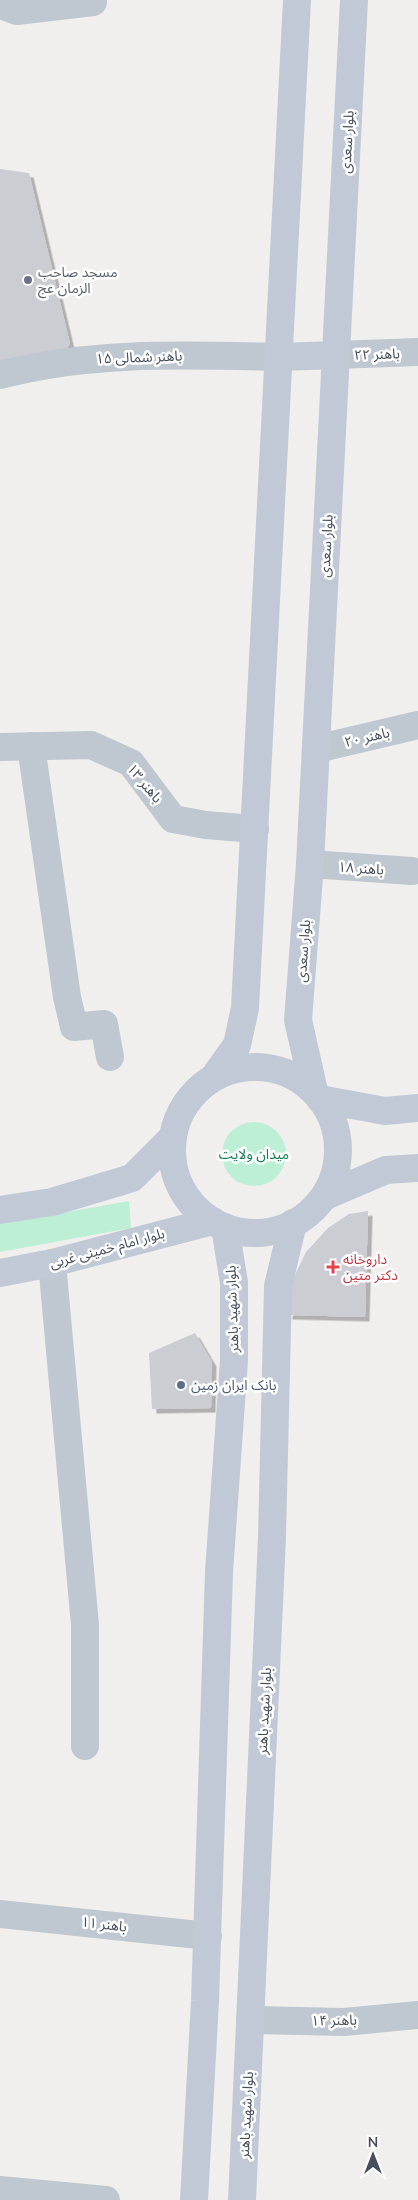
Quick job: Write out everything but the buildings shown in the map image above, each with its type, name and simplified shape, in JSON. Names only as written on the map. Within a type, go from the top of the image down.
[{"type":"main road","points":[[214,1077],[237,1045],[245,1008],[256,829],[296,0]]},
{"type":"main road","name":"بلوار سعدی","points":[[317,1095],[298,1020],[310,864],[354,0]]},
{"type":"main road","points":[[279,357],[336,355]]},
{"type":"main road","points":[[264,1067],[292,1074],[317,1095],[331,1115],[339,1143],[336,1171],[325,1196],[304,1217],[279,1230],[250,1233],[219,1224],[198,1210],[181,1188],[172,1164],[172,1138],[180,1114],[194,1092],[214,1077],[238,1068],[264,1067]]},
{"type":"main road","points":[[317,1095],[385,1111],[418,1108]]},
{"type":"main road","points":[[0,1210],[52,1202],[132,1178],[172,1138]]},
{"type":"main road","points":[[325,1196],[386,1170],[418,1168]]},
{"type":"main road","name":"بلوار شهید باهنر","points":[[242,2200],[272,1537],[278,1286],[293,1223]]},
{"type":"main road","name":"بلوار امام خمینی غربی","points":[[0,1273],[52,1263],[219,1224]]},
{"type":"main road","name":"بلوار شهید باهنر","points":[[194,2200],[208,1936],[219,1572],[234,1360],[234,1283],[219,1224]]},
{"type":"street","points":[[0,4],[17,11],[92,2]]},
{"type":"street","name":"باهنر ۲۲","points":[[336,355],[418,352]]},
{"type":"street","name":"باهنر شمالی ۱۵","points":[[0,376],[20,370],[88,359],[152,354],[279,357]]},
{"type":"street","name":"باهنر ۲۰","points":[[316,749],[418,725]]},
{"type":"street","name":"باهنر ۱۳","points":[[0,747],[91,745],[131,763],[174,819],[206,825],[256,829]]},
{"type":"street","points":[[31,746],[67,997],[74,1027],[104,1024],[110,1057]]},
{"type":"street","name":"باهنر ۱۸","points":[[310,864],[412,871]]},
{"type":"street","points":[[52,1263],[85,1625],[85,1746]]},
{"type":"street","name":"باهنر ۱۱","points":[[0,1914],[208,1936]]},
{"type":"street","name":"باهنر ۱۴","points":[[250,2020],[344,2022],[418,2015]]},
{"type":"street","points":[[0,2190],[106,2200]]},
{"type":"green space","name":"میدان ولایت","points":[[248,1122],[260,1122],[277,1131],[284,1142],[286,1154],[284,1166],[277,1177],[260,1186],[248,1186],[236,1181],[227,1172],[222,1160],[222,1148],[227,1136],[236,1127]]},
{"type":"green space","points":[[129,1201],[131,1228],[0,1252],[0,1224]]},
{"type":"place","name":"مسجد صاحب الزمان عج","points":[[28,280]]},
{"type":"place","name":"داروخانه دکتر متین","points":[[333,1267]]},
{"type":"place","name":"بانک ایران زمین","points":[[181,1385]]}]
